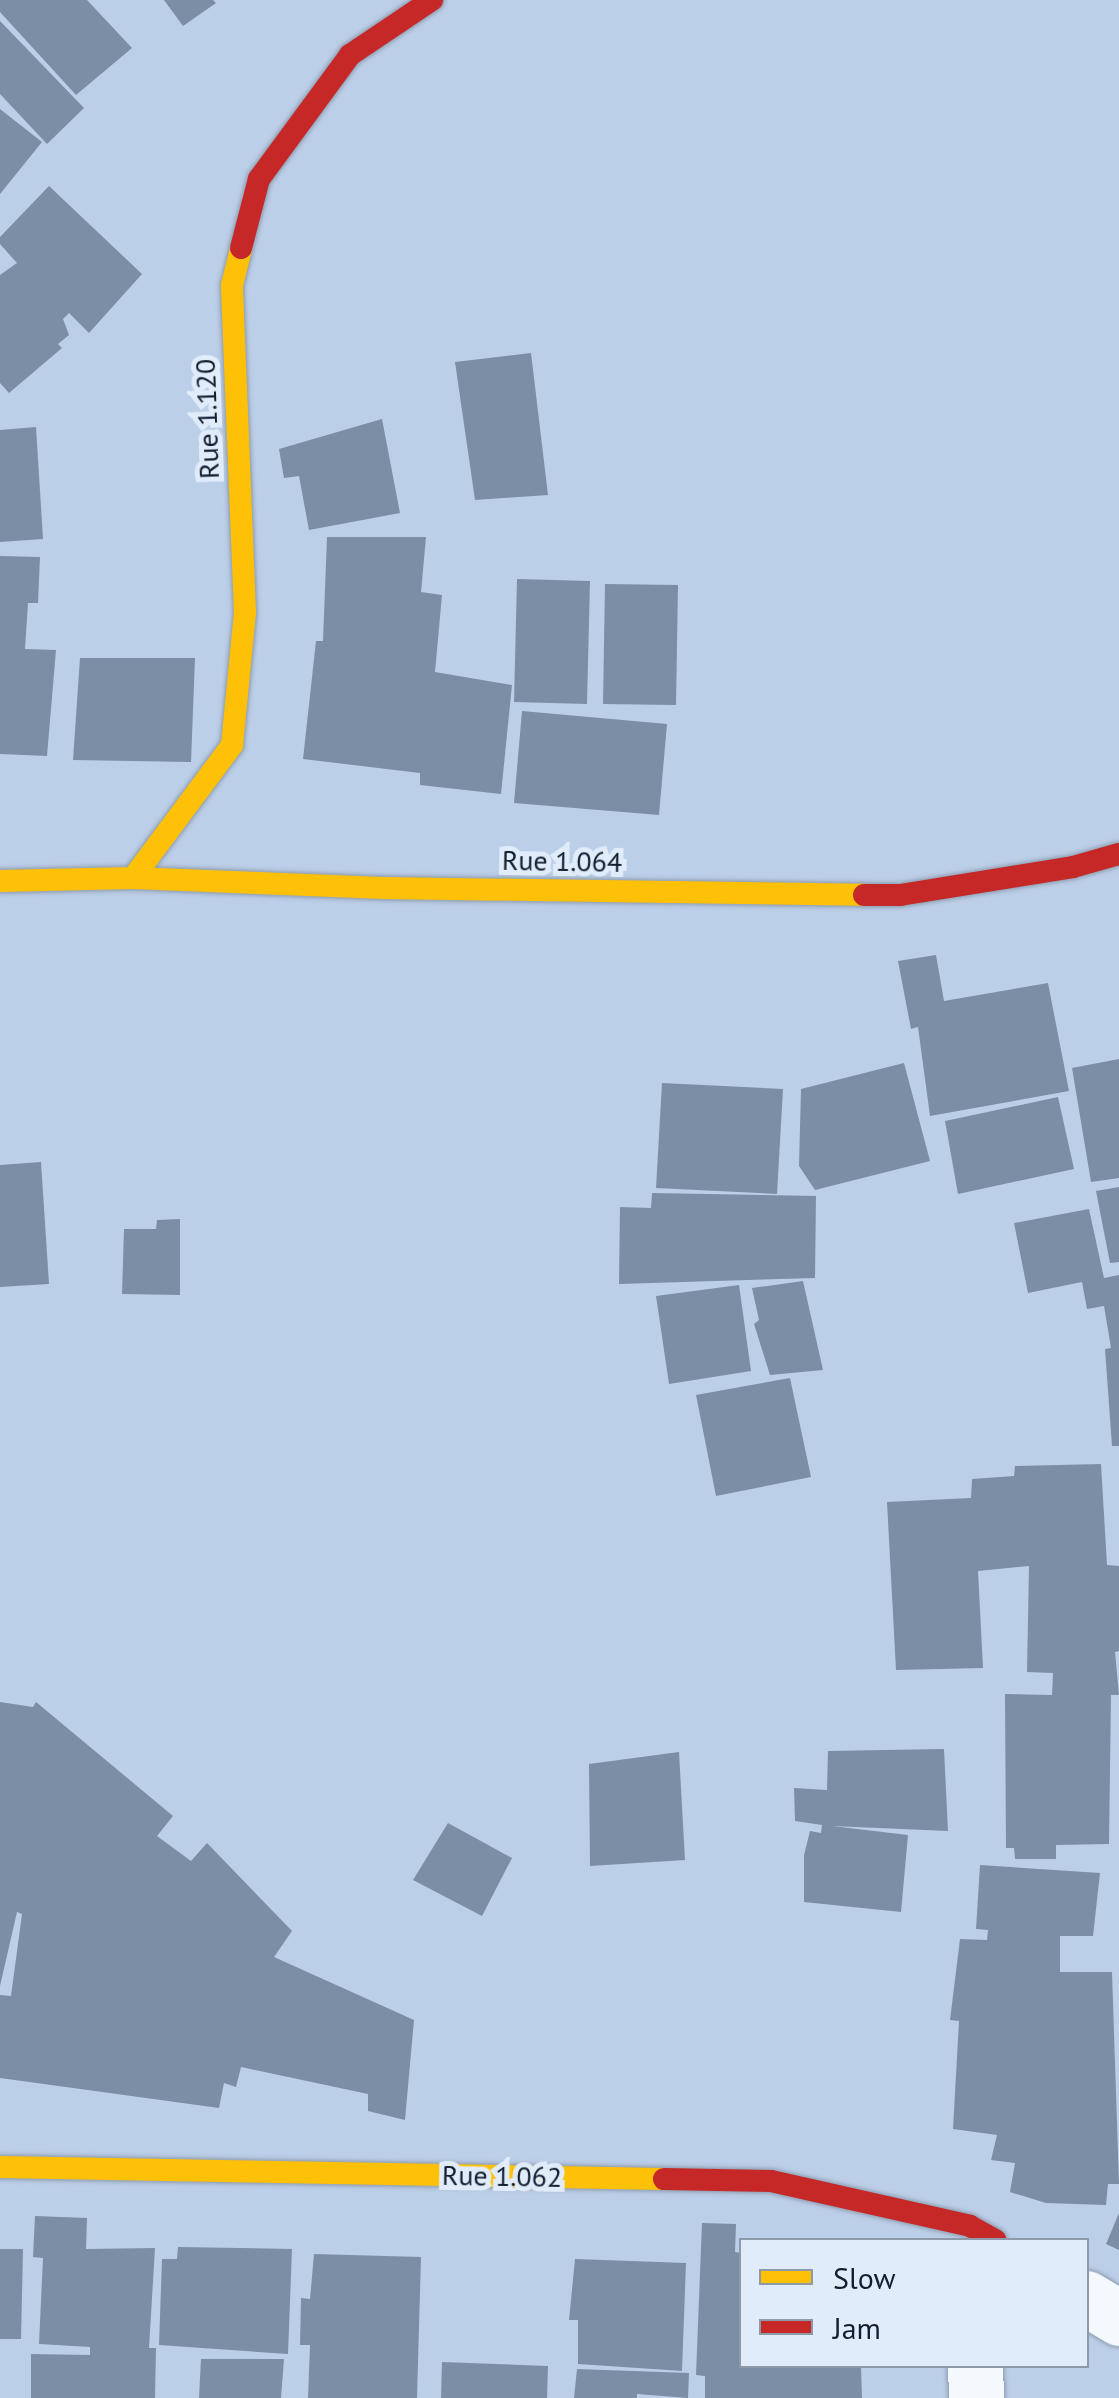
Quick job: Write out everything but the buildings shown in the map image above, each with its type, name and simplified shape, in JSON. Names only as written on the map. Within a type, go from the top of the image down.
[{"type":"street","name":"Rue 1.120","points":[[134,878],[232,746],[245,614],[232,286],[259,179],[350,55],[432,0]]},
{"type":"street","name":"Rue 1.064","points":[[0,881],[134,878],[383,888],[900,895],[1073,866],[1119,854]]},
{"type":"street","name":"Rue 1.062","points":[[0,2167],[772,2182],[970,2226],[991,2238]]},
{"type":"street","points":[[1089,2300],[1119,2318]]},
{"type":"street","points":[[975,2368],[976,2398]]},
{"type":"traffic: slow","points":[[133,878],[232,745],[245,613],[232,285],[241,248]]},
{"type":"traffic: slow","points":[[0,881],[133,878],[383,888],[864,895]]},
{"type":"traffic: slow","points":[[0,2167],[664,2179]]},
{"type":"traffic: jam","points":[[241,248],[259,179],[350,55],[432,0]]},
{"type":"traffic: jam","points":[[864,895],[900,895],[1073,867],[1119,854]]},
{"type":"traffic: jam","points":[[664,2179],[771,2181],[970,2226],[991,2238]]}]
